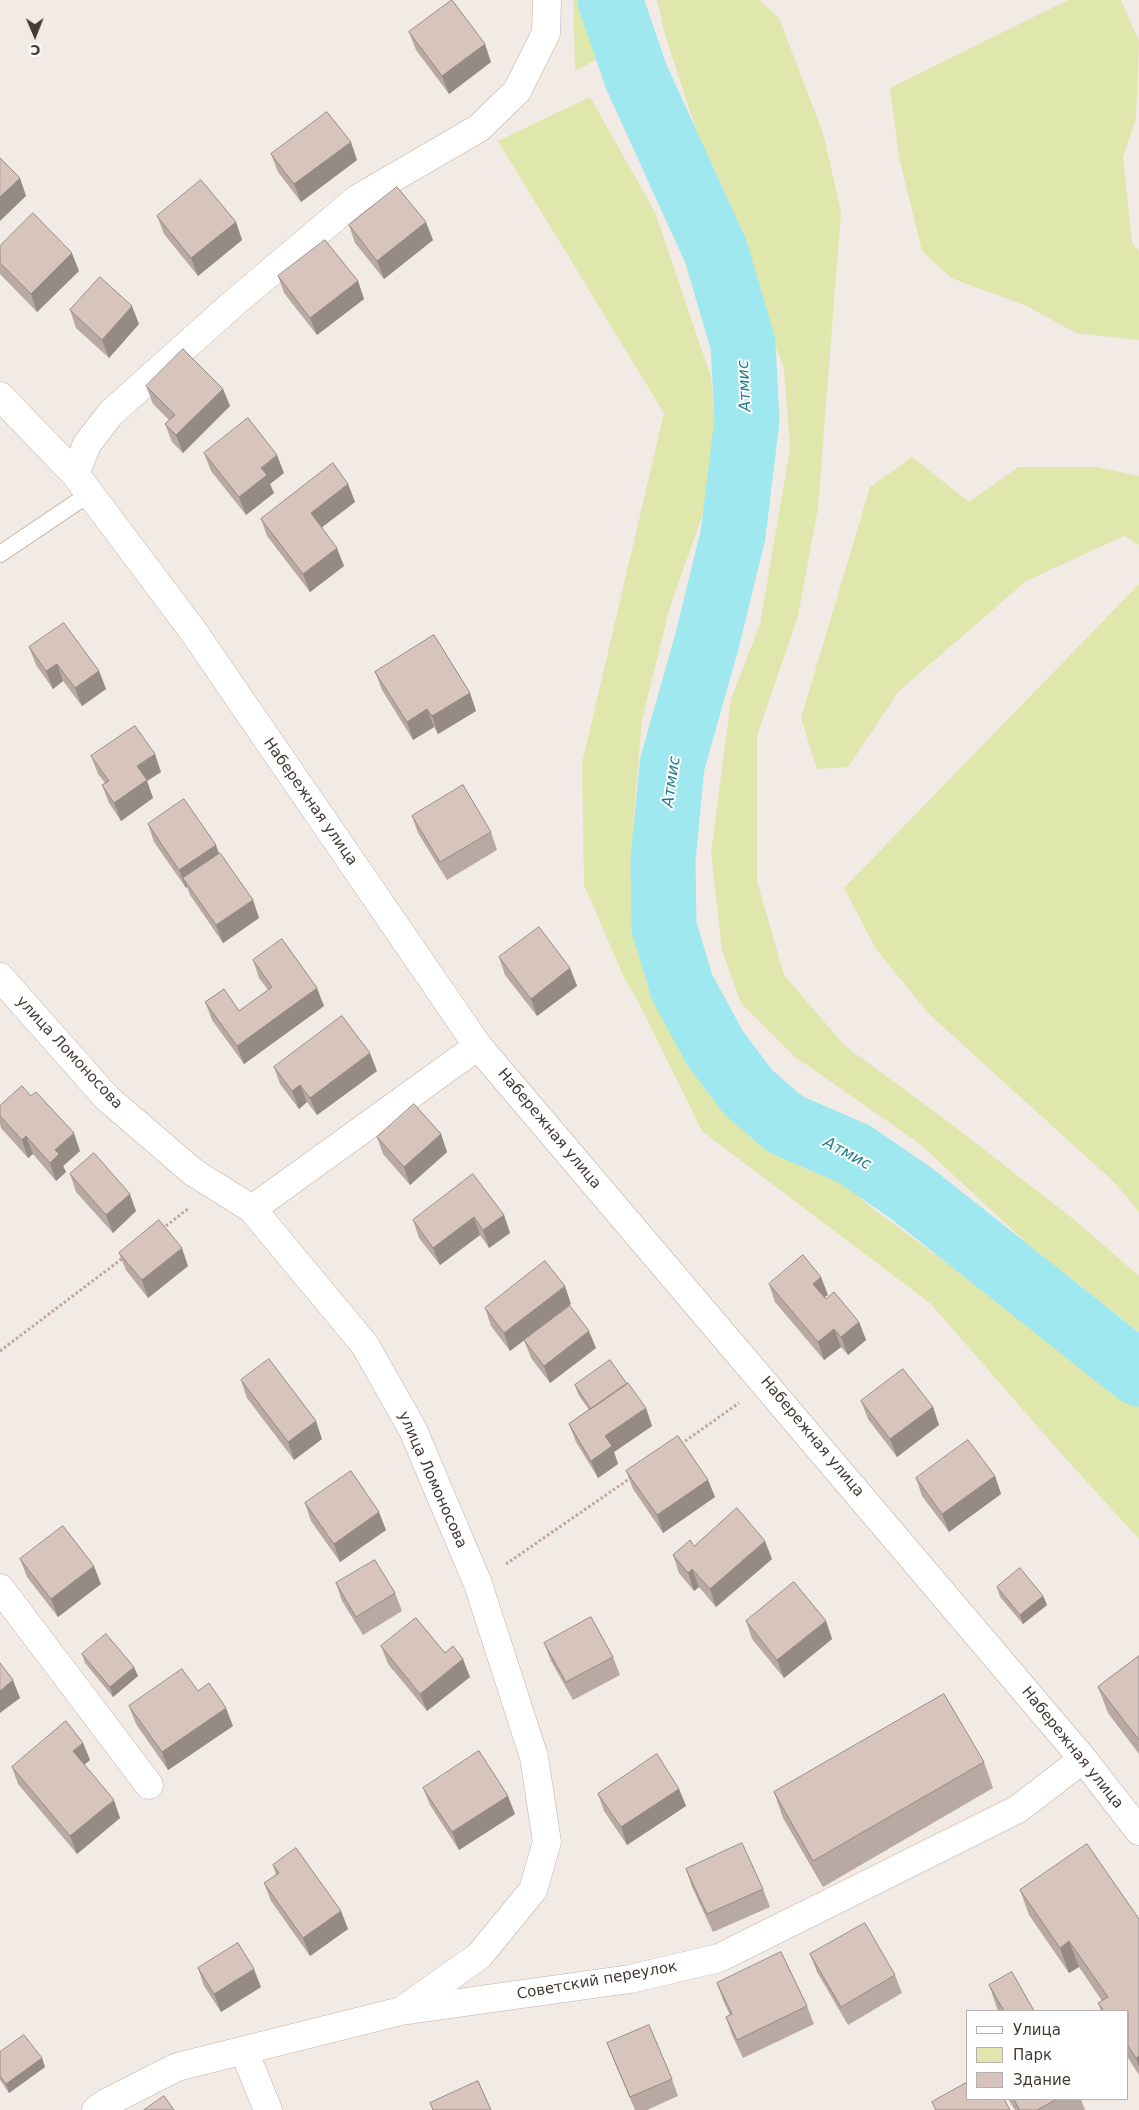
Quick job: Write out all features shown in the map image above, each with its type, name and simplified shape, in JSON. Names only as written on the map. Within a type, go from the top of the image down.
[{"type":"street","points":[[82,484],[87,444],[111,413],[234,303],[357,199],[479,128],[517,90],[546,32],[547,0]]},
{"type":"street","name":"Набережная улица","points":[[0,396],[82,484],[192,631],[478,1046],[767,1384],[1083,1759],[1139,1831]]},
{"type":"street","name":"улица Ломоносова","points":[[0,977],[107,1098],[193,1172],[252,1209],[366,1345],[413,1430],[478,1584],[534,1758],[547,1842],[533,1890],[479,1956],[400,2012]]},
{"type":"street","points":[[252,1209],[478,1046]]},
{"type":"street","points":[[1,1591],[149,1785]]},
{"type":"street","name":"Советский переулок","points":[[96,2110],[106,2103],[177,2068],[400,2012],[630,1979],[719,1958],[1018,1809],[1083,1759]]},
{"type":"street","points":[[244,2051],[268,2110]]},
{"type":"lane","points":[[0,554],[82,484]]},
{"type":"path","points":[[156,1234],[218,1187]]},
{"type":"path","points":[[0,1351],[124,1257]]},
{"type":"path","points":[[678,1445],[767,1384]]},
{"type":"path","points":[[478,1584],[638,1473]]},
{"type":"green space","points":[[573,0],[600,0],[615,49],[575,71]]},
{"type":"green space","points":[[657,0],[759,0],[779,18],[823,133],[841,212],[818,508],[798,616],[757,736],[757,881],[784,975],[845,1046],[950,1123],[1077,1222],[1139,1276],[1139,1332],[1032,1248],[920,1144],[794,1056],[741,1003],[722,950],[711,853],[731,699],[760,624],[790,448],[784,368],[729,231],[665,35]]},
{"type":"green space","points":[[1068,0],[1121,0],[1139,41],[1136,118],[1123,157],[1132,243],[1139,251],[1139,340],[1076,333],[1029,307],[951,278],[922,251],[899,157],[890,88]]},
{"type":"green space","points":[[590,97],[655,212],[711,377],[715,428],[706,505],[670,607],[642,720],[633,826],[654,931],[674,993],[706,1055],[754,1129],[813,1157],[873,1209],[963,1275],[1064,1337],[1139,1398],[1139,1539],[1057,1449],[931,1304],[702,1131],[638,1001],[623,975],[584,885],[582,763],[664,413],[498,141]]},
{"type":"green space","points":[[912,457],[969,502],[1018,467],[1096,467],[1139,476],[1139,545],[1124,536],[1026,581],[899,691],[848,767],[817,769],[801,718],[870,487]]},
{"type":"green space","points":[[1139,584],[1139,1212],[1114,1182],[929,1014],[876,949],[844,888]]},
{"type":"building","points":[[452,0],[485,44],[442,76],[409,32]]},
{"type":"building","points":[[327,112],[351,142],[294,184],[271,154]]},
{"type":"building","points":[[0,158],[20,178],[0,197]]},
{"type":"building","points":[[201,180],[236,222],[191,258],[157,216]]},
{"type":"building","points":[[397,187],[426,222],[377,261],[349,225]]},
{"type":"building","points":[[33,213],[72,253],[31,294],[0,263],[0,246]]},
{"type":"building","points":[[325,240],[358,281],[310,318],[278,276]]},
{"type":"building","points":[[100,277],[132,306],[102,340],[70,310]]},
{"type":"building","points":[[183,349],[223,389],[176,435],[165,424],[175,415],[146,386]]},
{"type":"building","points":[[248,418],[277,455],[261,468],[267,475],[239,497],[204,453]]},
{"type":"building","points":[[333,463],[348,484],[311,513],[337,548],[303,574],[261,519]]},
{"type":"building","points":[[64,623],[99,671],[75,688],[57,664],[46,671],[29,647]]},
{"type":"building","points":[[434,635],[470,693],[432,716],[427,709],[407,722],[375,672]]},
{"type":"building","points":[[135,726],[155,754],[137,766],[147,780],[114,803],[102,785],[109,781],[91,756]]},
{"type":"building","points":[[463,785],[491,832],[440,862],[412,816]]},
{"type":"building","points":[[184,799],[216,845],[179,870],[148,824]]},
{"type":"building","points":[[220,853],[253,900],[216,925],[183,878]]},
{"type":"building","points":[[539,927],[570,968],[531,999],[499,957]]},
{"type":"building","points":[[282,939],[317,988],[237,1046],[205,1002],[224,989],[239,1011],[272,987],[253,960]]},
{"type":"building","points":[[342,1016],[370,1053],[310,1098],[300,1085],[292,1091],[274,1067]]},
{"type":"building","points":[[22,1086],[31,1096],[36,1092],[74,1133],[55,1150],[59,1154],[50,1163],[26,1136],[22,1140],[0,1116],[0,1106]]},
{"type":"building","points":[[414,1104],[441,1134],[404,1167],[377,1137]]},
{"type":"building","points":[[94,1153],[130,1194],[106,1215],[70,1174]]},
{"type":"building","points":[[473,1174],[504,1215],[483,1230],[474,1217],[433,1248],[413,1220]]},
{"type":"building","points":[[159,1220],[182,1248],[142,1280],[119,1253]]},
{"type":"building","points":[[803,1255],[821,1277],[813,1284],[826,1299],[834,1292],[859,1322],[841,1337],[834,1329],[818,1342],[769,1284]]},
{"type":"building","points":[[545,1261],[565,1286],[504,1333],[485,1308]]},
{"type":"building","points":[[570,1306],[589,1331],[544,1366],[524,1340]]},
{"type":"building","points":[[269,1359],[316,1421],[288,1442],[241,1380]]},
{"type":"building","points":[[610,1360],[627,1384],[591,1409],[575,1385]]},
{"type":"building","points":[[903,1369],[933,1407],[890,1439],[861,1401]]},
{"type":"building","points":[[628,1383],[646,1408],[605,1436],[612,1446],[591,1461],[569,1424]]},
{"type":"building","points":[[678,1436],[708,1480],[657,1515],[626,1471]]},
{"type":"building","points":[[968,1440],[995,1476],[942,1514],[916,1478]]},
{"type":"building","points":[[351,1471],[379,1512],[334,1544],[305,1503]]},
{"type":"building","points":[[737,1508],[765,1541],[710,1589],[692,1569],[688,1573],[673,1555],[690,1540],[694,1546]]},
{"type":"building","points":[[63,1526],[94,1566],[51,1599],[20,1559]]},
{"type":"building","points":[[375,1560],[395,1593],[356,1617],[336,1583]]},
{"type":"building","points":[[1020,1568],[1043,1596],[1020,1615],[997,1587]]},
{"type":"building","points":[[794,1582],[826,1621],[777,1660],[746,1621]]},
{"type":"building","points":[[591,1617],[613,1657],[566,1682],[544,1643]]},
{"type":"building","points":[[416,1618],[445,1653],[453,1646],[463,1659],[420,1694],[381,1646]]},
{"type":"building","points":[[106,1634],[134,1667],[110,1687],[82,1654]]},
{"type":"building","points":[[1139,1656],[1139,1740],[1098,1687]]},
{"type":"building","points":[[0,1663],[13,1680],[0,1691]]},
{"type":"building","points":[[182,1669],[198,1691],[209,1683],[226,1708],[162,1752],[129,1706]]},
{"type":"building","points":[[944,1694],[984,1762],[813,1861],[774,1792]]},
{"type":"building","points":[[66,1721],[83,1743],[73,1751],[114,1800],[70,1836],[12,1767]]},
{"type":"building","points":[[479,1751],[508,1796],[452,1832],[423,1788]]},
{"type":"building","points":[[657,1754],[679,1789],[621,1827],[598,1794]]},
{"type":"building","points":[[742,1843],[763,1889],[707,1914],[686,1869]]},
{"type":"building","points":[[1087,1844],[1139,1919],[1139,2056],[1136,2058],[1129,2048],[1129,2010],[1103,2010],[1098,2003],[1108,1997],[1069,1941],[1060,1948],[1020,1890]]},
{"type":"building","points":[[296,1848],[341,1911],[303,1938],[264,1883],[279,1873],[273,1865]]},
{"type":"building","points":[[865,1923],[895,1975],[841,2007],[810,1954]]},
{"type":"building","points":[[238,1943],[254,1969],[214,1994],[198,1968]]},
{"type":"building","points":[[781,1952],[807,2006],[737,2040],[726,2017],[732,2014],[717,1983]]},
{"type":"building","points":[[1012,1972],[1033,2010],[1003,2010],[989,1985]]},
{"type":"building","points":[[649,2025],[672,2079],[630,2097],[607,2043]]},
{"type":"building","points":[[24,2035],[42,2058],[6,2084],[0,2076],[0,2052]]},
{"type":"building","points":[[478,2081],[491,2110],[433,2110],[430,2103]]},
{"type":"building","points":[[966,2083],[966,2100],[1005,2100],[1010,2110],[936,2110],[932,2102]]},
{"type":"building","points":[[164,2096],[174,2110],[144,2110]]},
{"type":"building","points":[[1015,2100],[1055,2100],[1037,2110],[1020,2110]]},
{"type":"waterway","name":"Атмис","points":[[610,0],[636,76],[716,252],[743,344],[747,420],[733,535],[707,641],[672,765],[663,860],[664,927],[682,987],[715,1048],[748,1092],[785,1124],[854,1154],[911,1193],[1139,1374]]}]
